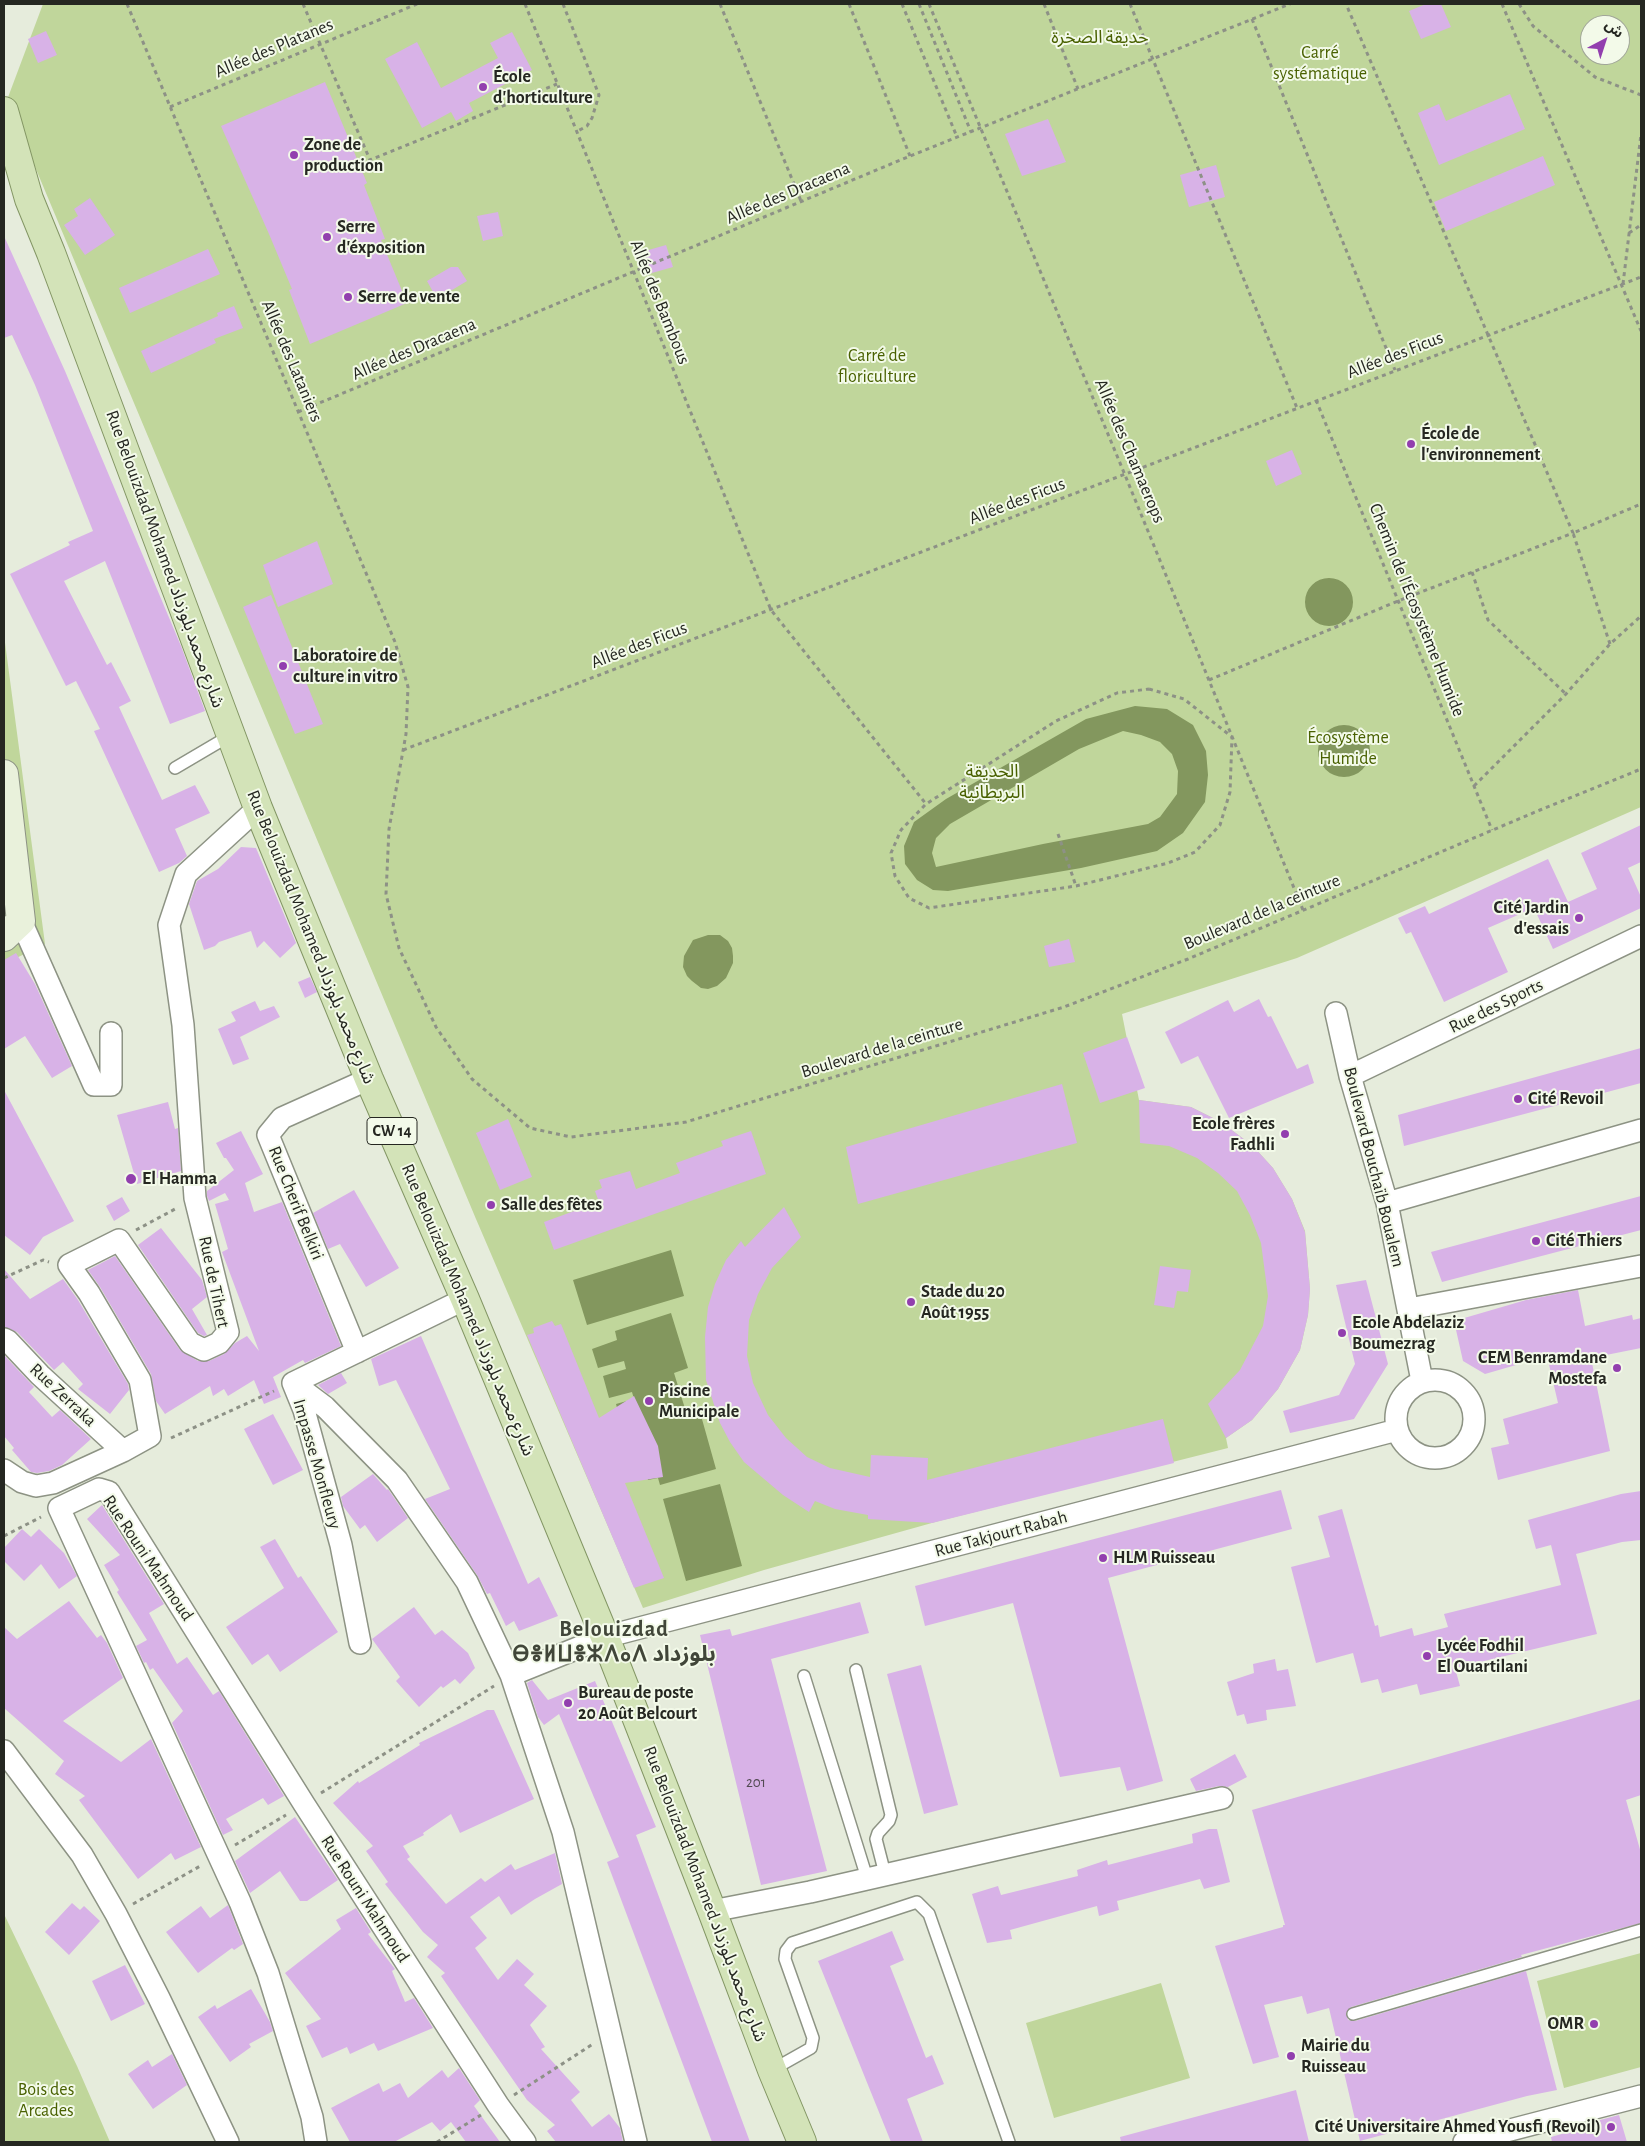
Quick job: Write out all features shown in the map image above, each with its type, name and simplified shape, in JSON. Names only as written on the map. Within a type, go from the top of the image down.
[{"type":"main road","name":"Rue Belouizdad Mohamed شارع محمد بلوزداد","points":[[4,111],[29,199],[55,262],[258,808],[369,1079],[465,1299],[605,1637],[772,2070],[802,2142]]},
{"type":"street","points":[[4,774],[12,929],[94,1085],[111,1085],[111,1034]]},
{"type":"street","name":"Rue de Tihert","points":[[119,1240],[190,1343],[204,1350],[219,1343],[228,1332],[195,1198],[183,1025],[169,925],[186,874],[258,808]]},
{"type":"street","name":"Rue des Sports","points":[[1350,1076],[1641,936]]},
{"type":"street","name":"Boulevard Bouchaïb Boualem","points":[[1336,1013],[1350,1076],[1387,1203],[1422,1381]]},
{"type":"street","name":"Rue Cherif Belkiri","points":[[357,1352],[268,1135],[282,1118],[369,1079]]},
{"type":"street","points":[[1387,1203],[1641,1130]]},
{"type":"street","points":[[4,1470],[22,1482],[36,1486],[52,1482],[123,1451],[150,1436],[140,1380],[89,1293],[69,1265],[119,1240]]},
{"type":"street","points":[[1409,1309],[1641,1266]]},
{"type":"street","points":[[293,1383],[465,1299]]},
{"type":"street","name":"Rue Zerraka","points":[[4,1339],[40,1375],[123,1451]]},
{"type":"street","points":[[1436,1379],[1445,1381],[1458,1387],[1468,1396],[1475,1418],[1469,1439],[1460,1449],[1448,1457],[1434,1459],[1420,1456],[1403,1443],[1397,1430],[1395,1422],[1398,1403],[1406,1392],[1422,1381],[1436,1379]]},
{"type":"street","name":"Impasse Monfleury","points":[[293,1383],[304,1410],[340,1545],[360,1643]]},
{"type":"street","name":"Impasse Monfleury","points":[[293,1383],[325,1407],[398,1480],[467,1582],[511,1675]]},
{"type":"street","name":"Rue Takjourt Rabah","points":[[605,1637],[1397,1430]]},
{"type":"street","name":"Rue Rouni Mahmoud","points":[[59,1508],[99,1489],[109,1492],[304,1804],[498,2105],[525,2142]]},
{"type":"street","points":[[59,1508],[240,1902],[268,1973],[312,2117],[316,2142]]},
{"type":"street","points":[[605,1637],[511,1675],[563,1832],[636,2142]]},
{"type":"street","points":[[4,1751],[82,1855],[160,1998],[228,2142]]},
{"type":"street","points":[[712,1911],[810,1892],[1222,1798]]},
{"type":"street","points":[[1464,2142],[1641,2096]]},
{"type":"lane","points":[[175,768],[231,735]]},
{"type":"lane","points":[[856,1670],[891,1815],[876,1839],[876,1876]]},
{"type":"lane","points":[[804,1676],[876,1876]]},
{"type":"lane","points":[[772,2070],[811,2048],[813,2038],[785,1959],[786,1950],[792,1943],[917,1902],[929,1914],[1010,2142]]},
{"type":"lane","points":[[1353,2014],[1641,1930]]},
{"type":"path","name":"Allée des Lataniers","points":[[127,4],[395,642],[408,686],[406,734]]},
{"type":"path","points":[[303,4],[370,160],[557,84]]},
{"type":"path","name":"Allée des Platanes","points":[[170,107],[416,4]]},
{"type":"path","name":"Allée des Bambous","points":[[525,4],[771,610],[926,804]]},
{"type":"path","points":[[562,4],[599,95],[592,118],[587,126],[576,132]]},
{"type":"path","points":[[720,4],[801,202]]},
{"type":"path","points":[[849,4],[910,156]]},
{"type":"path","points":[[902,4],[957,137]]},
{"type":"path","points":[[919,4],[971,132]]},
{"type":"path","name":"Allée des Chamaerops","points":[[929,4],[1125,474],[1303,910]]},
{"type":"path","points":[[1044,4],[1078,88]]},
{"type":"path","points":[[1130,4],[1298,408]]},
{"type":"path","name":"Allée des Dracaena","points":[[298,412],[910,156],[1290,4]]},
{"type":"path","points":[[1346,4],[1573,533],[1610,644]]},
{"type":"path","points":[[1502,4],[1641,331]]},
{"type":"path","points":[[1519,4],[1533,26],[1595,77],[1641,95]]},
{"type":"path","points":[[1252,19],[1395,370]]},
{"type":"path","points":[[1622,284],[1641,134]]},
{"type":"path","points":[[1629,234],[1641,225]]},
{"type":"path","name":"Allée des Ficus","points":[[403,750],[1641,277]]},
{"type":"path","name":"Chemin de l'Écosystème Humide","points":[[1316,400],[1492,830]]},
{"type":"path","points":[[1209,680],[1398,601],[1573,533],[1641,504]]},
{"type":"path","points":[[1472,572],[1488,620],[1566,694]]},
{"type":"path","points":[[1474,786],[1566,694],[1610,644],[1641,616]]},
{"type":"path","points":[[1149,689],[1184,699],[1232,737],[1230,792],[1220,825],[1195,852],[1168,863],[1076,886],[929,908],[909,898],[895,876],[891,853],[901,830],[926,804],[1056,721],[1116,694],[1149,689]]},
{"type":"path","name":"Boulevard de la ceinture","points":[[406,734],[389,829],[386,894],[399,948],[436,1027],[472,1079],[530,1128],[571,1137],[686,1122],[1064,1007],[1188,959],[1641,769]]},
{"type":"path","points":[[1058,834],[1076,886]]},
{"type":"path","points":[[119,1240],[195,1198]]},
{"type":"path","points":[[4,1278],[43,1260],[69,1265]]},
{"type":"path","points":[[150,1436],[169,1439],[293,1383]]},
{"type":"path","points":[[4,1536],[59,1508]]},
{"type":"path","points":[[437,2142],[611,2032]]},
{"type":"green space","points":[[43,4],[1641,4],[1641,807],[1297,958],[1122,1014],[1139,1100],[1191,1107],[1221,1122],[1253,1146],[1273,1168],[1292,1199],[1305,1231],[1310,1289],[1308,1315],[1300,1350],[1278,1389],[1252,1420],[1226,1438],[1228,1448],[939,1521],[764,1570],[643,1608],[476,1219],[7,100]]},
{"type":"green space","points":[[4,635],[45,944],[4,964]]},
{"type":"green space","name":"Bois des Arcades","points":[[4,1914],[77,2066],[110,2142],[4,2142]]},
{"type":"green space","name":"OMR","points":[[1641,1953],[1641,2067],[1564,2088],[1537,1981]]},
{"type":"green space","points":[[1161,1983],[1190,2078],[1054,2118],[1026,2023]]},
{"type":"shaded area","points":[[1329,578],[1338,580],[1346,585],[1351,593],[1353,602],[1351,611],[1346,619],[1338,624],[1329,626],[1320,624],[1312,619],[1307,611],[1305,602],[1307,593],[1312,585],[1320,580]]},
{"type":"shaded area","points":[[1135,706],[1167,709],[1193,725],[1206,751],[1208,775],[1205,802],[1183,833],[1157,851],[1081,868],[948,891],[933,890],[917,880],[905,864],[904,846],[914,822],[946,799],[1086,719]],"holes":[[[1123,731],[1160,742],[1172,754],[1178,771],[1177,794],[1160,817],[1148,824],[936,867],[932,853],[936,838],[950,824],[1079,749]]]},
{"type":"shaded area","points":[[1344,725],[1354,727],[1362,733],[1368,741],[1370,751],[1368,761],[1362,769],[1354,775],[1344,777],[1334,775],[1326,769],[1320,761],[1318,751],[1320,741],[1326,733],[1334,727]]},
{"type":"shaded area","points":[[708,935],[720,935],[728,941],[732,948],[733,963],[726,978],[717,986],[708,989],[701,988],[692,981],[687,976],[683,967],[684,956],[693,940]]},
{"type":"shaded area","points":[[671,1250],[684,1296],[587,1325],[573,1280]]},
{"type":"shaded area","points":[[671,1313],[688,1368],[674,1373],[687,1415],[700,1412],[716,1469],[660,1485],[658,1478],[648,1480],[643,1464],[622,1426],[616,1404],[634,1399],[632,1392],[609,1398],[603,1376],[626,1369],[624,1361],[598,1368],[592,1349],[617,1340],[615,1331]]},
{"type":"shaded area","points":[[720,1484],[742,1566],[686,1581],[663,1499]]},
{"type":"building","points":[[1426,4],[1441,4],[1451,27],[1421,39],[1409,11]]},
{"type":"building","points":[[46,31],[57,55],[38,63],[28,39]]},
{"type":"building","name":"École d'horticulture","points":[[512,32],[532,70],[469,103],[473,111],[456,121],[451,112],[422,128],[385,59],[417,42],[441,88],[498,58],[490,43]]},
{"type":"building","points":[[325,82],[367,183],[364,185],[385,239],[381,240],[407,303],[310,344],[289,290],[292,289],[221,126]]},
{"type":"building","points":[[1510,94],[1525,129],[1439,165],[1418,113],[1439,104],[1446,121]]},
{"type":"building","points":[[1048,119],[1066,162],[1022,176],[1005,134]]},
{"type":"building","points":[[1543,156],[1555,185],[1446,231],[1434,202]]},
{"type":"building","points":[[1216,165],[1225,197],[1189,207],[1180,175]]},
{"type":"building","points":[[90,198],[115,235],[85,255],[64,225],[78,216],[74,209]]},
{"type":"building","points":[[498,212],[503,236],[483,241],[477,216]]},
{"type":"building","points":[[4,236],[65,371],[181,646],[205,711],[170,724],[105,561],[64,581],[107,665],[111,662],[131,701],[119,707],[162,800],[195,785],[210,813],[175,829],[187,856],[179,863],[159,872],[94,731],[100,729],[76,681],[66,686],[10,574],[70,545],[68,542],[93,531],[35,385],[12,335],[4,338]]},
{"type":"building","points":[[666,245],[673,267],[645,275],[638,253]]},
{"type":"building","points":[[208,249],[220,274],[130,313],[119,288]]},
{"type":"building","points":[[451,267],[458,267],[467,281],[437,299],[427,281]]},
{"type":"building","points":[[234,306],[243,328],[214,339],[216,343],[151,373],[141,351],[218,316],[217,313]]},
{"type":"building","points":[[1292,450],[1302,474],[1276,486],[1266,461]]},
{"type":"building","points":[[317,541],[333,584],[278,607],[263,565]]},
{"type":"building","name":"Laboratoire de culture in vitro","points":[[271,595],[323,724],[295,734],[243,607]]},
{"type":"building","name":"Cité Jardin d'essais","points":[[1641,825],[1641,862],[1628,868],[1641,897],[1641,908],[1553,949],[1534,908],[1488,928],[1508,972],[1444,1002],[1411,932],[1406,934],[1398,918],[1425,906],[1429,914],[1548,859],[1568,902],[1597,889],[1581,853]]},
{"type":"building","points":[[241,847],[256,848],[296,943],[280,958],[264,941],[257,948],[251,931],[219,942],[215,946],[204,950],[189,904],[197,881],[218,869]]},
{"type":"building","points":[[1069,939],[1075,962],[1049,967],[1044,946]]},
{"type":"building","points":[[16,953],[35,984],[72,1066],[52,1078],[25,1036],[4,1049],[4,960]]},
{"type":"building","points":[[310,977],[317,992],[305,998],[298,982]]},
{"type":"building","points":[[1259,999],[1268,1017],[1271,1016],[1297,1069],[1308,1064],[1314,1083],[1229,1118],[1198,1056],[1181,1064],[1165,1032],[1228,1000],[1234,1012]]},
{"type":"building","points":[[255,1001],[260,1011],[274,1006],[280,1017],[240,1037],[249,1059],[233,1065],[218,1029],[236,1021],[231,1012]]},
{"type":"building","points":[[1127,1037],[1145,1088],[1100,1103],[1083,1053]]},
{"type":"building","name":"Cité Revoil","points":[[1641,1048],[1641,1083],[1404,1146],[1398,1115]]},
{"type":"building","points":[[1062,1084],[1077,1143],[858,1204],[846,1147]]},
{"type":"building","points":[[4,1090],[74,1221],[43,1237],[30,1255],[4,1235]]},
{"type":"building","points":[[1139,1100],[1191,1107],[1221,1122],[1253,1146],[1273,1168],[1292,1199],[1305,1232],[1310,1289],[1308,1315],[1300,1350],[1278,1389],[1252,1420],[1226,1438],[1208,1404],[1240,1370],[1263,1326],[1268,1296],[1261,1243],[1250,1215],[1237,1191],[1218,1173],[1197,1158],[1169,1146],[1140,1143]]},
{"type":"building","points":[[168,1102],[175,1129],[178,1128],[181,1171],[137,1184],[117,1115]]},
{"type":"building","points":[[508,1119],[532,1177],[500,1190],[476,1133]]},
{"type":"building","points":[[241,1131],[263,1174],[245,1183],[254,1212],[282,1202],[341,1346],[305,1363],[303,1360],[273,1377],[281,1397],[264,1404],[254,1380],[228,1396],[224,1389],[213,1396],[210,1386],[165,1414],[156,1401],[151,1374],[88,1270],[115,1256],[180,1350],[198,1361],[209,1361],[224,1354],[235,1343],[247,1336],[259,1351],[222,1252],[228,1249],[215,1204],[229,1200],[225,1193],[209,1201],[207,1196],[207,1191],[234,1170],[226,1158],[224,1158],[216,1143]]},
{"type":"building","points":[[751,1131],[766,1174],[554,1250],[544,1222],[599,1202],[595,1191],[602,1188],[599,1180],[630,1171],[636,1189],[680,1173],[676,1163],[723,1146],[721,1141]]},
{"type":"building","points":[[354,1190],[399,1268],[366,1287],[340,1244],[328,1249],[313,1213]]},
{"type":"building","name":"Cité Thiers","points":[[1641,1196],[1641,1230],[1442,1282],[1431,1252]]},
{"type":"building","points":[[122,1197],[130,1211],[114,1221],[106,1206]]},
{"type":"building","points":[[784,1207],[801,1237],[772,1268],[758,1294],[749,1320],[747,1356],[753,1383],[768,1415],[786,1438],[807,1457],[830,1468],[870,1477],[871,1455],[928,1458],[927,1480],[1163,1419],[1174,1463],[932,1523],[868,1519],[868,1515],[835,1509],[815,1501],[809,1512],[783,1495],[744,1462],[720,1423],[706,1380],[705,1337],[708,1307],[715,1284],[726,1260],[741,1241],[745,1247]]},
{"type":"building","points":[[161,1228],[202,1280],[207,1297],[192,1309],[207,1335],[204,1336],[198,1333],[138,1245]]},
{"type":"building","points":[[1160,1266],[1191,1270],[1188,1292],[1177,1291],[1174,1308],[1154,1305]]},
{"type":"building","points":[[4,1269],[30,1299],[63,1279],[78,1300],[128,1384],[129,1390],[110,1414],[78,1389],[83,1384],[63,1362],[54,1370],[17,1332],[4,1327]]},
{"type":"building","points":[[1366,1280],[1388,1364],[1354,1419],[1290,1433],[1283,1411],[1339,1395],[1355,1364],[1336,1285]]},
{"type":"building","points":[[1578,1290],[1585,1326],[1632,1315],[1633,1320],[1641,1318],[1641,1348],[1591,1358],[1610,1451],[1498,1480],[1491,1448],[1509,1444],[1503,1419],[1558,1403],[1547,1356],[1485,1374],[1463,1361],[1454,1321],[1526,1300]]},
{"type":"building","points":[[552,1321],[555,1326],[561,1324],[599,1418],[634,1396],[658,1446],[663,1477],[625,1483],[664,1578],[634,1588],[527,1335],[534,1333],[533,1328]]},
{"type":"building","points":[[421,1336],[528,1584],[539,1577],[558,1616],[519,1631],[514,1621],[506,1626],[490,1593],[487,1594],[477,1575],[425,1499],[450,1489],[396,1380],[379,1386],[371,1359]]},
{"type":"building","points":[[4,1355],[34,1387],[29,1392],[52,1417],[60,1410],[91,1439],[62,1465],[49,1471],[31,1472],[12,1450],[14,1448],[4,1436]]},
{"type":"building","points":[[341,1373],[347,1383],[328,1394],[318,1385]]},
{"type":"building","points":[[273,1414],[303,1470],[273,1485],[244,1429]]},
{"type":"building","points":[[373,1474],[388,1489],[408,1518],[377,1542],[365,1525],[360,1529],[343,1506],[341,1497]]},
{"type":"building","points":[[1281,1490],[1292,1529],[1108,1578],[1163,1781],[1127,1791],[1120,1767],[1060,1777],[1013,1603],[925,1626],[915,1586]]},
{"type":"building","points":[[1641,1491],[1641,1540],[1622,1542],[1576,1554],[1597,1634],[1455,1668],[1460,1686],[1420,1695],[1417,1684],[1382,1693],[1378,1679],[1361,1683],[1353,1653],[1316,1663],[1291,1567],[1330,1557],[1318,1516],[1342,1509],[1375,1626],[1378,1625],[1380,1637],[1412,1628],[1414,1636],[1448,1627],[1444,1614],[1561,1585],[1551,1545],[1536,1549],[1528,1520],[1621,1494]]},
{"type":"building","points":[[102,1505],[164,1604],[149,1613],[177,1664],[187,1657],[213,1695],[219,1691],[284,1796],[268,1805],[263,1798],[226,1819],[233,1830],[223,1835],[172,1723],[183,1711],[153,1668],[150,1670],[146,1662],[144,1663],[136,1646],[147,1640],[117,1592],[119,1590],[104,1565],[120,1555],[87,1519]]},
{"type":"building","points":[[22,1529],[31,1537],[39,1529],[64,1553],[77,1576],[59,1589],[41,1564],[24,1581],[4,1561],[4,1548]]},
{"type":"building","points":[[275,1539],[298,1578],[301,1576],[338,1632],[280,1672],[268,1654],[252,1665],[226,1627],[284,1588],[260,1547]]},
{"type":"building","points":[[69,1601],[97,1638],[101,1635],[107,1643],[123,1678],[63,1721],[121,1762],[151,1739],[201,1847],[175,1860],[171,1853],[138,1879],[79,1800],[85,1796],[55,1774],[64,1761],[4,1708],[4,1627],[17,1639]]},
{"type":"building","points":[[860,1602],[869,1633],[771,1659],[827,1871],[761,1885],[700,1635],[730,1629],[732,1636]]},
{"type":"building","points":[[414,1607],[435,1635],[442,1630],[468,1653],[475,1668],[460,1684],[455,1679],[443,1688],[441,1686],[419,1707],[396,1681],[400,1677],[372,1639]]},
{"type":"building","points":[[1275,1659],[1277,1671],[1288,1669],[1296,1706],[1266,1710],[1267,1720],[1247,1724],[1244,1714],[1237,1716],[1227,1682],[1254,1673],[1253,1664]]},
{"type":"building","points":[[921,1665],[958,1805],[924,1814],[887,1674]]},
{"type":"building","points":[[532,1680],[548,1700],[595,1681],[656,1827],[636,1835],[750,2142],[712,2142],[607,1862],[619,1857],[559,1714],[544,1725],[538,1717],[527,1683]]},
{"type":"building","points":[[1641,1699],[1641,1795],[1626,1800],[1641,1853],[1641,1923],[1521,1955],[1522,1957],[1351,2007],[1346,2013],[1348,2020],[1355,2021],[1526,1971],[1557,2090],[1527,2096],[1360,2141],[1329,2008],[1307,2014],[1302,1996],[1264,2005],[1279,2057],[1253,2064],[1215,1946],[1285,1925],[1252,1810]]},
{"type":"building","points":[[487,1710],[494,1710],[534,1799],[460,1833],[451,1814],[423,1833],[424,1835],[403,1846],[410,1857],[407,1859],[446,1904],[481,1878],[485,1882],[511,1864],[515,1870],[555,1853],[562,1884],[511,1915],[499,1896],[470,1917],[487,1938],[475,1948],[498,1980],[517,1959],[534,1974],[524,1985],[547,2006],[530,2025],[545,2047],[541,2049],[580,2092],[571,2100],[592,2127],[609,2114],[620,2128],[623,2142],[556,2142],[547,2131],[555,2125],[527,2100],[441,1976],[445,1973],[427,1957],[438,1945],[423,1932],[385,1884],[388,1882],[366,1851],[373,1846],[333,1803],[358,1781],[359,1783],[420,1745],[419,1743]]},
{"type":"building","points":[[1235,1754],[1247,1777],[1228,1787],[1219,1786],[1196,1791],[1190,1779]]},
{"type":"building","points":[[295,1817],[338,1880],[307,1901],[300,1901],[280,1871],[250,1893],[235,1861]]},
{"type":"building","points":[[1209,1829],[1217,1829],[1230,1882],[1204,1889],[1200,1879],[1117,1901],[1119,1910],[1099,1916],[1097,1906],[1010,1930],[1012,1939],[987,1943],[972,1894],[998,1886],[1001,1895],[1078,1876],[1077,1870],[1107,1860],[1108,1865],[1193,1843],[1192,1834]]},
{"type":"building","points":[[72,1903],[80,1910],[84,1906],[100,1921],[69,1955],[45,1932]]},
{"type":"building","points":[[228,1905],[243,1944],[234,1950],[232,1948],[198,1973],[166,1932],[201,1906],[210,1918]]},
{"type":"building","points":[[356,1908],[371,1932],[368,1934],[395,1969],[392,1971],[405,2002],[414,1998],[433,2028],[378,2051],[374,2043],[350,2054],[347,2047],[322,2058],[306,2026],[321,2019],[285,1973],[341,1929],[336,1920]]},
{"type":"building","points":[[892,1931],[904,1960],[890,1966],[926,2058],[932,2055],[944,2084],[907,2099],[923,2142],[891,2142],[818,1961]]},
{"type":"building","points":[[125,1965],[145,2004],[111,2021],[92,1981]]},
{"type":"building","points":[[251,1989],[270,2022],[273,2031],[249,2044],[251,2047],[230,2062],[198,2017],[215,2005],[217,2009]]},
{"type":"building","points":[[172,2054],[187,2085],[153,2109],[128,2074],[148,2060],[152,2067]]},
{"type":"building","points":[[459,2068],[480,2100],[474,2106],[500,2142],[466,2142],[451,2122],[440,2131],[432,2122],[394,2142],[350,2142],[331,2108],[379,2083],[383,2092],[400,2083],[408,2098],[442,2070],[448,2078]]},
{"type":"building","points":[[1296,2090],[1309,2142],[1121,2142],[1120,2137]]},
{"type":"building","name":"Cité Universitaire Ahmed Yousfi (Revoil)","points":[[1619,2115],[1627,2142],[1552,2142],[1551,2137],[1590,2126],[1589,2123]]},
{"type":"place","name":"École d'horticulture","points":[[483,87]]},
{"type":"place","name":"Zone de production","points":[[294,155]]},
{"type":"place","name":"Serre d'éxposition","points":[[327,237]]},
{"type":"place","name":"Serre de vente","points":[[348,297]]},
{"type":"place","name":"École de l'environnement","points":[[1411,444]]},
{"type":"place","name":"Laboratoire de culture in vitro","points":[[283,666]]},
{"type":"place","name":"Cité Jardin d'essais","points":[[1579,918]]},
{"type":"place","name":"Cité Revoil","points":[[1518,1099]]},
{"type":"place","name":"Ecole frères Fadhli","points":[[1285,1134]]},
{"type":"place","name":"El Hamma","points":[[131,1179]]},
{"type":"place","name":"Salle des fêtes","points":[[491,1205]]},
{"type":"place","name":"Cité Thiers","points":[[1536,1241]]},
{"type":"place","name":"Stade du 20 Août 1955","points":[[911,1302]]},
{"type":"place","name":"Ecole Abdelaziz Boumezrag","points":[[1342,1333]]},
{"type":"place","name":"CEM Benramdane Mostefa","points":[[1617,1368]]},
{"type":"place","name":"Piscine Municipale","points":[[649,1401]]},
{"type":"place","name":"HLM Ruisseau","points":[[1103,1558]]},
{"type":"place","name":"Lycée Fodhil El Ouartilani","points":[[1427,1656]]},
{"type":"place","name":"Bureau de poste 20 Août Belcourt","points":[[568,1703]]},
{"type":"place","name":"OMR","points":[[1594,2024]]},
{"type":"place","name":"Mairie du Ruisseau","points":[[1291,2056]]},
{"type":"place","name":"Cité Universitaire Ahmed Yousfi (Revoil)","points":[[1611,2127]]},
{"type":"district","name":"Belouizdad ⴱⴻⵍⵡⴻⵣⴷⴰⴷ بلوزداد","points":[[614,1642]]},
{"type":"park label","name":"حديقة الصخرة","points":[[1100,38]]},
{"type":"park label","name":"Carré systématique","points":[[1320,63]]},
{"type":"park label","name":"Carré de floriculture","points":[[877,366]]},
{"type":"park label","name":"Écosystème Humide","points":[[1348,748]]},
{"type":"park label","name":"الحديقة البريطانية","points":[[992,782]]}]
